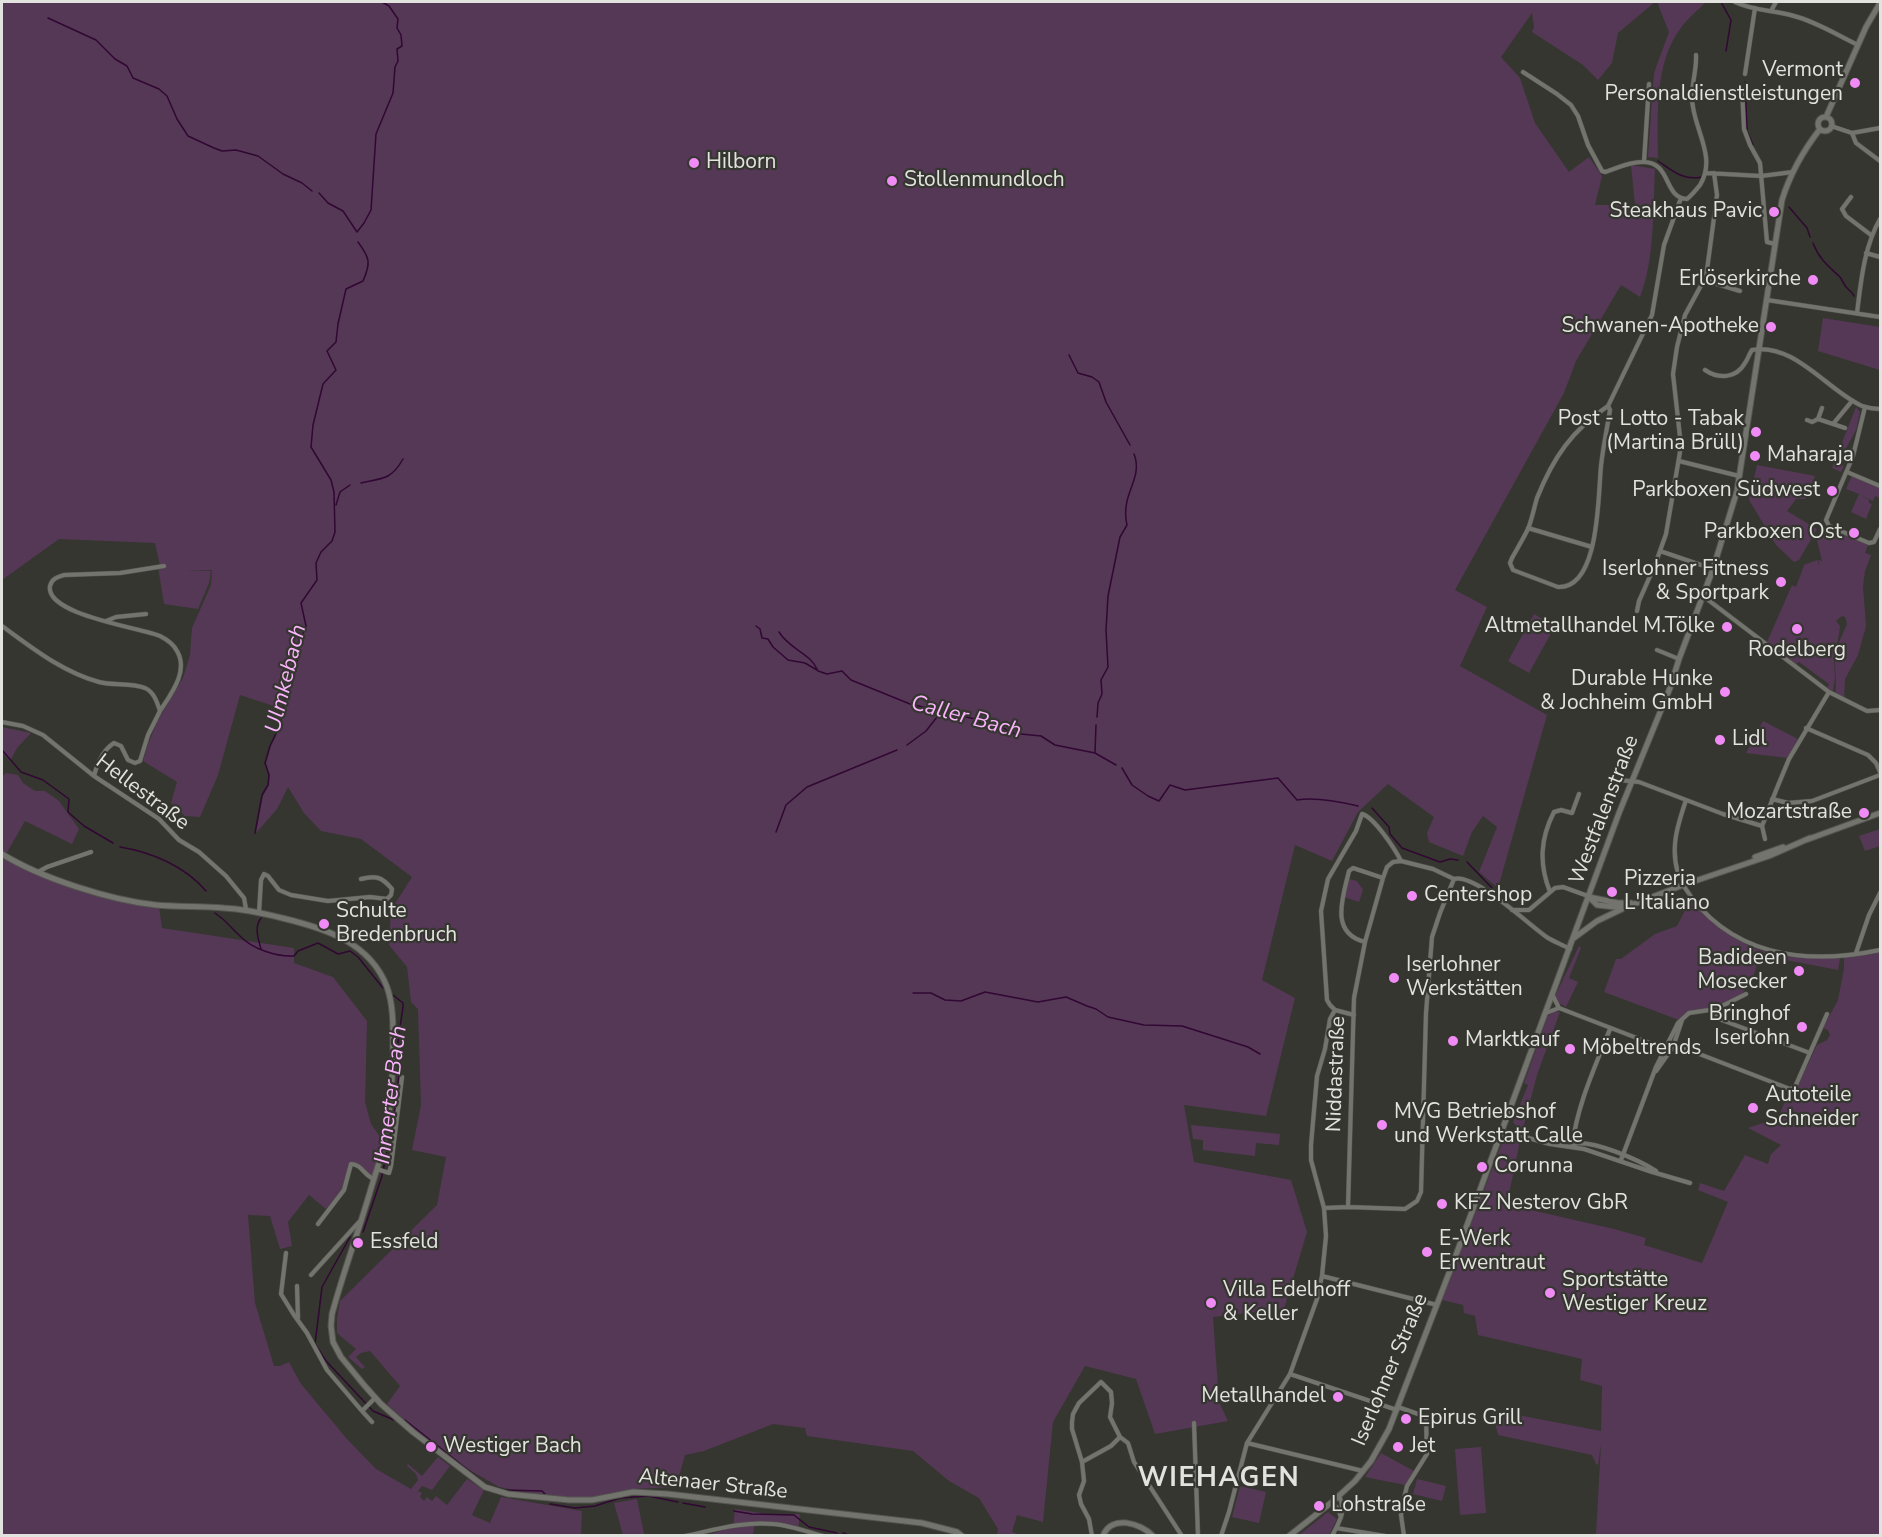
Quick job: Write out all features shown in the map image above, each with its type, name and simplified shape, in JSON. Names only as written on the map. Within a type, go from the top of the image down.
[{"type":"main road","points":[[1826,117],[1831,120],[1831,126],[1826,130],[1820,129],[1818,120],[1826,117],[1866,27],[1881,3]]},
{"type":"main road","name":"Westfalenstraße","points":[[1456,1255],[1619,813],[1670,688],[1732,512],[1740,476],[1782,200],[1806,146],[1820,129]]},
{"type":"main road","points":[[1573,939],[1597,921],[1638,902],[1769,856],[1810,838],[1881,813]]},
{"type":"main road","name":"Altenaer Straße","points":[[2,854],[37,872],[98,892],[138,902],[177,907],[246,909],[312,925],[338,935],[363,953],[379,971],[386,985],[392,1010],[393,1077],[385,1141],[332,1314],[332,1336],[341,1357],[373,1400],[469,1476],[485,1487],[501,1493],[585,1501],[617,1494],[646,1492],[922,1523],[957,1532],[962,1536]]},
{"type":"main road","points":[[1589,897],[1618,903],[1638,902]]},
{"type":"main road","points":[[1589,897],[1597,905],[1624,908]]},
{"type":"main road","name":"Iserlohner Straße","points":[[1289,1536],[1339,1496],[1363,1471],[1381,1445],[1456,1255]]},
{"type":"main road","points":[[1103,1536],[1110,1526],[1122,1522],[1138,1525],[1153,1536]]},
{"type":"street","points":[[1735,2],[1814,23],[1858,46]]},
{"type":"street","points":[[1771,11],[1776,2]]},
{"type":"street","points":[[1745,74],[1755,8]]},
{"type":"street","points":[[1523,72],[1557,94],[1575,110],[1588,145],[1602,171],[1627,163],[1652,163],[1659,166],[1673,191],[1680,198],[1687,199],[1706,174],[1705,148],[1692,107],[1692,91],[1697,66],[1696,55]]},
{"type":"street","points":[[1644,162],[1649,84]]},
{"type":"street","points":[[1742,89],[1744,129],[1750,146],[1760,163],[1767,242],[1776,244]]},
{"type":"street","points":[[1831,126],[1852,133],[1881,128]]},
{"type":"street","points":[[1852,133],[1856,143],[1881,161]]},
{"type":"street","points":[[1706,174],[1761,176],[1793,172]]},
{"type":"street","points":[[1637,611],[1666,534],[1679,461],[1681,446],[1673,374],[1685,315],[1707,270],[1717,195],[1714,173]]},
{"type":"street","points":[[1851,196],[1842,209],[1846,216],[1871,235]]},
{"type":"street","points":[[1608,406],[1610,410],[1603,447],[1596,529],[1582,575],[1574,584],[1564,587],[1550,585],[1513,570],[1510,563],[1528,528],[1536,501],[1556,458],[1580,429],[1608,406],[1652,315],[1664,245],[1680,198]]},
{"type":"street","points":[[1857,313],[1866,253],[1871,235],[1881,219]]},
{"type":"street","points":[[1866,253],[1881,257]]},
{"type":"street","points":[[1704,280],[1740,291]]},
{"type":"street","points":[[1767,300],[1881,317]]},
{"type":"street","points":[[1705,370],[1715,375],[1729,376],[1744,365],[1752,350],[1759,349],[1789,356],[1801,362],[1852,401],[1865,407],[1881,410]]},
{"type":"street","points":[[1833,424],[1852,401]]},
{"type":"street","points":[[1865,407],[1853,456],[1826,523],[1869,543],[1874,543],[1881,530]]},
{"type":"street","points":[[1807,420],[1812,422],[1818,419],[1822,408]]},
{"type":"street","points":[[1818,419],[1845,428]]},
{"type":"street","points":[[1679,461],[1740,476]]},
{"type":"street","points":[[1847,472],[1881,486]]},
{"type":"street","points":[[1528,528],[1592,547]]},
{"type":"street","points":[[1660,551],[1713,569]]},
{"type":"street","points":[[94,777],[100,760],[114,743],[121,746],[128,760],[135,763],[140,760],[148,735],[180,675],[180,661],[177,650],[170,643],[156,635],[91,618],[58,601],[51,592],[50,586],[53,579],[64,575],[120,573],[164,566]]},
{"type":"street","points":[[1703,596],[1829,692],[1867,711],[1881,710]]},
{"type":"street","points":[[104,622],[116,617],[146,614]]},
{"type":"street","points":[[2,626],[46,657],[81,675],[105,683],[146,689],[155,698],[160,711]]},
{"type":"street","points":[[1657,650],[1679,659]]},
{"type":"street","points":[[1765,839],[1762,826],[1789,759],[1829,692]]},
{"type":"street","name":"Hellestraße","points":[[2,722],[23,726],[43,735],[94,777],[159,819],[179,840],[213,863],[243,895],[246,909]]},
{"type":"street","points":[[1772,799],[1788,803],[1812,801],[1881,773],[1876,763],[1868,755],[1806,728]]},
{"type":"street","points":[[1619,780],[1633,781],[1762,826]]},
{"type":"street","points":[[1550,892],[1543,875],[1542,864],[1546,834],[1554,812],[1561,810],[1572,813],[1579,794]]},
{"type":"street","points":[[1678,873],[1674,860],[1674,842],[1686,800]]},
{"type":"street","points":[[1354,1015],[1335,1010],[1328,1000],[1321,911],[1328,879],[1356,831],[1362,814],[1370,818],[1401,861]]},
{"type":"street","points":[[37,872],[91,852]]},
{"type":"street","points":[[1365,942],[1349,936],[1342,922],[1341,911],[1349,871],[1353,868],[1383,878],[1387,867],[1393,862],[1401,861],[1473,883],[1550,939],[1570,949]]},
{"type":"street","points":[[259,912],[261,880],[264,874],[286,894],[322,901],[370,897],[387,899],[392,894],[391,887],[380,877],[361,879]]},
{"type":"street","name":"Niddastraße","points":[[1348,1207],[1354,998],[1365,942],[1383,878]]},
{"type":"street","points":[[1324,1208],[1405,1209],[1417,1201],[1421,1192],[1426,1013],[1432,936],[1454,879]]},
{"type":"street","points":[[1683,885],[1702,911],[1755,947],[1812,957],[1881,950]]},
{"type":"street","points":[[1511,910],[1529,910],[1555,888],[1563,887],[1589,897]]},
{"type":"street","points":[[1856,953],[1869,915],[1881,893]]},
{"type":"street","points":[[1528,922],[1529,910]]},
{"type":"street","points":[[1621,1160],[1655,1071],[1676,1025],[1693,1012],[1716,1010],[1746,994]]},
{"type":"street","points":[[1552,995],[1559,1008],[1655,1045],[1689,1050],[1790,1089],[1795,1087],[1827,1014]]},
{"type":"street","points":[[1546,1013],[1559,1008]]},
{"type":"street","points":[[1221,1536],[1247,1443],[1290,1374],[1317,1299],[1322,1276],[1326,1236],[1324,1208],[1313,1174],[1311,1144],[1317,1076],[1330,1019],[1335,1010]]},
{"type":"street","points":[[1716,1010],[1719,1019],[1810,1053]]},
{"type":"street","points":[[1655,1071],[1673,1047],[1682,1020]]},
{"type":"street","points":[[1573,1145],[1579,1113],[1598,1057],[1611,1028]]},
{"type":"street","points":[[377,1169],[389,1173],[402,1077]]},
{"type":"street","points":[[1503,1131],[1564,1147],[1581,1142],[1623,1154],[1658,1173]]},
{"type":"street","points":[[1573,1145],[1690,1183]]},
{"type":"street","points":[[318,1224],[344,1190],[351,1164],[359,1166],[374,1179]]},
{"type":"street","points":[[311,1275],[362,1219]]},
{"type":"street","points":[[286,1253],[281,1294],[327,1370],[364,1409],[372,1422]]},
{"type":"street","points":[[1322,1276],[1437,1305]]},
{"type":"street","points":[[297,1286],[298,1319]]},
{"type":"street","points":[[1290,1374],[1424,1416],[1427,1454],[1407,1485],[1402,1502],[1404,1536]]},
{"type":"street","points":[[1092,1536],[1089,1519],[1079,1496],[1084,1481],[1083,1462],[1072,1429],[1073,1414],[1079,1403],[1101,1382],[1111,1392],[1110,1417],[1120,1437],[1128,1443],[1134,1462],[1182,1536]]},
{"type":"street","points":[[364,1409],[373,1400]]},
{"type":"street","points":[[1194,1423],[1198,1536]]},
{"type":"street","points":[[1083,1462],[1111,1446],[1120,1437]]},
{"type":"street","points":[[1247,1443],[1363,1471]]},
{"type":"street","points":[[1332,1536],[1341,1518],[1343,1506],[1339,1496]]},
{"type":"street","points":[[1332,1502],[1341,1518]]},
{"type":"street","points":[[686,1536],[740,1524],[757,1523],[775,1524],[823,1536]]},
{"type":"street","points":[[1336,1528],[1385,1536]]},
{"type":"shaded area","points":[[2,2],[1655,2],[1618,33],[1612,63],[1598,80],[1583,65],[1532,32],[1534,27],[1532,13],[1501,57],[1520,78],[1535,123],[1569,172],[1589,157],[1602,176],[1595,205],[1635,205],[1631,165],[1655,169],[1651,250],[1640,297],[1621,285],[1576,361],[1564,393],[1455,590],[1487,607],[1460,666],[1547,715],[1498,888],[1479,872],[1497,827],[1483,816],[1472,832],[1463,856],[1429,842],[1427,833],[1434,817],[1388,784],[1358,812],[1332,861],[1295,845],[1262,980],[1295,998],[1266,1116],[1184,1105],[1194,1162],[1291,1180],[1307,1232],[1284,1309],[1213,1317],[1219,1402],[1228,1421],[1155,1434],[1136,1379],[1085,1366],[1053,1422],[1043,1522],[1017,1515],[1012,1532],[1020,1535],[997,1535],[998,1529],[979,1498],[949,1481],[913,1451],[807,1436],[805,1428],[773,1424],[704,1451],[685,1455],[676,1487],[633,1489],[602,1497],[551,1497],[499,1487],[456,1462],[387,1404],[400,1386],[370,1351],[356,1357],[365,1367],[362,1369],[348,1357],[356,1349],[337,1333],[337,1319],[340,1301],[437,1205],[446,1157],[412,1150],[421,1105],[418,1009],[411,1002],[407,967],[389,945],[391,910],[412,877],[361,839],[321,831],[304,813],[288,787],[277,809],[256,833],[263,796],[269,785],[270,775],[266,763],[281,726],[283,709],[240,695],[218,775],[200,817],[185,816],[171,803],[177,782],[143,761],[158,720],[183,678],[190,655],[192,628],[211,585],[212,570],[185,570],[211,571],[209,583],[198,609],[164,604],[155,543],[59,539],[2,580]]},
{"type":"shaded area","points":[[1657,2],[1706,2],[1680,29],[1666,58],[1659,91],[1658,158],[1648,157],[1654,73],[1669,32]]},
{"type":"shaded area","points":[[1823,318],[1880,327],[1880,370],[1818,351]]},
{"type":"shaded area","points":[[1856,407],[1860,412],[1856,430],[1838,463],[1844,466],[1841,472],[1832,468]]},
{"type":"shaded area","points":[[1757,465],[1815,476],[1806,499],[1796,499],[1787,511],[1817,529],[1799,560],[1794,562],[1776,545],[1749,500]]},
{"type":"shaded area","points":[[1853,473],[1880,486],[1880,498],[1875,496],[1873,501],[1859,495],[1872,504],[1866,519],[1851,512],[1859,494],[1846,489]]},
{"type":"shaded area","points":[[1827,527],[1868,545],[1865,553],[1871,555],[1865,571],[1863,587],[1866,626],[1858,655],[1845,679],[1844,700],[1835,694],[1835,660],[1847,624],[1845,617],[1842,616],[1836,621],[1840,626],[1834,659],[1833,691],[1827,688],[1829,684],[1799,662],[1796,664],[1767,642],[1792,585],[1796,587],[1804,565],[1817,560],[1820,567],[1818,560],[1822,561],[1817,540]]},
{"type":"shaded area","points":[[1534,614],[1555,626],[1529,673],[1508,661]]},
{"type":"shaded area","points":[[1763,721],[1798,739],[1788,758],[1746,753]]},
{"type":"shaded area","points":[[2,727],[31,733],[17,748],[10,761],[2,752]]},
{"type":"shaded area","points":[[6,773],[18,775],[23,783],[35,791],[45,791],[59,801],[79,829],[72,844],[25,821],[6,854],[2,851],[2,777]]},
{"type":"shaded area","points":[[1880,829],[1880,846],[1865,851],[1859,836]]},
{"type":"shaded area","points":[[2,855],[55,882],[159,907],[162,928],[294,948],[294,963],[333,977],[367,1021],[365,1102],[371,1124],[383,1141],[374,1178],[353,1162],[344,1189],[326,1209],[309,1195],[288,1222],[292,1246],[280,1249],[270,1216],[248,1215],[255,1303],[274,1366],[289,1362],[301,1384],[347,1439],[376,1469],[411,1489],[418,1480],[416,1474],[407,1466],[408,1464],[422,1476],[438,1457],[450,1466],[432,1490],[422,1486],[418,1491],[422,1493],[420,1497],[424,1501],[427,1497],[432,1501],[436,1496],[447,1505],[467,1479],[484,1490],[472,1515],[490,1523],[501,1497],[582,1511],[581,1535],[2,1535]]},
{"type":"shaded area","points":[[1349,879],[1357,881],[1363,890],[1359,902],[1344,897]]},
{"type":"shaded area","points":[[1691,899],[1720,927],[1746,944],[1781,955],[1838,958],[1840,959],[1838,970],[1760,955],[1752,981],[1742,994],[1716,1008],[1699,1010],[1679,1020],[1604,992],[1616,959],[1621,959],[1655,934],[1677,926]]},
{"type":"shaded area","points":[[1579,946],[1581,948],[1569,978],[1578,982],[1566,1007],[1557,1002],[1555,996]]},
{"type":"shaded area","points":[[1880,951],[1880,1535],[1596,1535],[1601,1444],[1598,1465],[1592,1455],[1498,1435],[1492,1410],[1601,1431],[1602,1386],[1580,1380],[1582,1359],[1478,1335],[1475,1316],[1464,1313],[1463,1305],[1442,1300],[1502,1143],[1505,1139],[1520,1141],[1508,1199],[1509,1205],[1646,1238],[1644,1245],[1702,1263],[1728,1202],[1698,1190],[1700,1183],[1724,1191],[1745,1155],[1768,1164],[1771,1154],[1781,1145],[1748,1128],[1763,1123],[1775,1126],[1787,1096],[1794,1094],[1817,1045],[1827,1040],[1830,1035],[1828,1030],[1823,1028],[1838,1000],[1844,956]]},
{"type":"shaded area","points":[[1554,1012],[1560,1012],[1537,1075],[1522,1133],[1513,1122],[1528,1085],[1524,1083],[1548,1016]]},
{"type":"shaded area","points":[[1191,1125],[1280,1134],[1279,1145],[1256,1143],[1255,1156],[1203,1150],[1203,1140],[1193,1139]]},
{"type":"shaded area","points":[[1481,1447],[1486,1513],[1460,1515],[1455,1449]]},
{"type":"shaded area","points":[[1381,1453],[1414,1471],[1405,1485],[1365,1477]]},
{"type":"shaded area","points":[[1417,1479],[1446,1486],[1442,1501],[1413,1494]]},
{"type":"shaded area","points":[[1240,1486],[1266,1492],[1259,1523],[1232,1517]]},
{"type":"shaded area","points":[[637,1499],[644,1534],[623,1535],[614,1503]]},
{"type":"shaded area","points":[[735,1509],[767,1514],[800,1514],[798,1529],[775,1522],[755,1522],[753,1534],[759,1535],[705,1536],[733,1527]]},
{"type":"shaded area","points":[[1328,1512],[1337,1519],[1329,1535],[1299,1535]]},
{"type":"waterway","name":"Ulmkebach","points":[[319,193],[328,203],[343,211],[357,232],[371,210],[376,134],[393,93],[395,67],[398,61],[397,49],[402,46],[401,35],[397,28],[398,19],[389,6],[382,2]]},
{"type":"waterway","points":[[1721,2],[1731,20],[1726,51]]},
{"type":"waterway","points":[[48,18],[96,40],[115,59],[127,66],[133,78],[159,89],[167,96],[177,119],[188,136],[222,151],[236,150],[258,156],[312,191]]},
{"type":"waterway","points":[[1745,82],[1747,131],[1753,145]]},
{"type":"waterway","points":[[1658,161],[1674,172],[1689,178],[1702,177]]},
{"type":"waterway","points":[[1789,207],[1807,228],[1810,237]]},
{"type":"waterway","name":"Ulmkebach","points":[[255,833],[262,795],[268,785],[269,775],[265,763],[280,725],[286,689],[295,669],[299,653],[298,645],[306,626],[301,603],[317,580],[316,563],[321,552],[332,541],[335,532],[334,492],[331,480],[311,447],[313,425],[323,384],[336,370],[327,351],[336,342],[346,289],[363,281],[367,270],[367,257],[358,242]]},
{"type":"waterway","points":[[1813,243],[1821,258],[1840,277],[1854,296]]},
{"type":"waterway","points":[[1069,355],[1078,373],[1092,377],[1099,382],[1106,402],[1130,445]]},
{"type":"waterway","points":[[1097,717],[1098,703],[1102,694],[1101,680],[1108,667],[1106,630],[1108,596],[1120,537],[1127,525],[1126,504],[1136,472],[1134,454]]},
{"type":"waterway","points":[[361,483],[390,475],[403,459]]},
{"type":"waterway","points":[[336,505],[340,492],[350,485]]},
{"type":"waterway","name":"Caller Bach","points":[[756,626],[760,629],[762,638],[768,639],[773,647],[788,660],[805,663],[817,670]]},
{"type":"waterway","name":"Caller Bach","points":[[779,632],[810,660],[818,671],[827,674],[842,671],[851,680],[910,704],[975,719],[982,724],[998,724],[1011,733],[1041,736],[1055,745],[1095,753],[1116,765]]},
{"type":"waterway","points":[[907,745],[926,731],[941,712]]},
{"type":"waterway","points":[[1095,753],[1096,725]]},
{"type":"waterway","name":"Ihmerter Bach","points":[[2,750],[21,772],[43,780],[69,799],[68,812],[84,826],[113,843]]},
{"type":"waterway","points":[[776,832],[786,805],[807,787],[897,750]]},
{"type":"waterway","name":"Caller Bach","points":[[1122,768],[1132,785],[1159,801],[1170,785],[1185,790],[1278,778],[1297,800],[1319,800],[1358,806]]},
{"type":"waterway","name":"Caller Bach","points":[[1372,808],[1389,827],[1390,834],[1402,848],[1440,862],[1450,859],[1458,860]]},
{"type":"waterway","name":"Ihmerter Bach","points":[[120,847],[144,852],[167,861],[188,874],[206,891]]},
{"type":"waterway","name":"Caller Bach","points":[[1467,862],[1495,891]]},
{"type":"waterway","name":"Ihmerter Bach","points":[[215,913],[245,941],[273,954],[294,956],[298,951],[318,943],[338,954],[350,951],[358,957],[383,988]]},
{"type":"waterway","points":[[261,918],[257,929],[261,949]]},
{"type":"waterway","points":[[913,993],[931,993],[945,1000],[961,1001],[985,992],[1038,1002],[1066,997],[1096,1009],[1108,1017],[1144,1025],[1182,1026],[1248,1047],[1260,1054]]},
{"type":"waterway","name":"Ihmerter Bach","points":[[363,1232],[382,1176],[395,1111],[399,1076],[398,1041],[403,1003],[393,995]]},
{"type":"waterway","name":"Westiger Bach","points":[[350,1237],[322,1287],[315,1344],[326,1361],[373,1411],[394,1420]]},
{"type":"waterway","name":"Westiger Bach","points":[[405,1420],[487,1485],[504,1490],[542,1491],[545,1494]]},
{"type":"waterway","name":"Westiger Bach","points":[[550,1504],[575,1508],[595,1506],[620,1498],[648,1496],[678,1502]]},
{"type":"waterway","name":"Westiger Bach","points":[[683,1503],[705,1507]]},
{"type":"waterway","name":"Westiger Bach","points":[[734,1511],[794,1515],[809,1527],[837,1533]]},
{"type":"waterway","name":"Westiger Bach","points":[[843,1533],[851,1536]]},
{"type":"place","name":"Vermont Personaldienstleistungen","points":[[1855,83]]},
{"type":"place","name":"Hilborn","points":[[694,163]]},
{"type":"place","name":"Stollenmundloch","points":[[892,181]]},
{"type":"place","name":"Steakhaus Pavic","points":[[1774,212]]},
{"type":"place","name":"Erlöserkirche","points":[[1813,280]]},
{"type":"place","name":"Schwanen-Apotheke","points":[[1771,327]]},
{"type":"place","name":"Post - Lotto - Tabak (Martina Brüll)","points":[[1756,432]]},
{"type":"place","name":"Maharaja","points":[[1755,456]]},
{"type":"place","name":"Parkboxen Südwest","points":[[1832,491]]},
{"type":"place","name":"Parkboxen Ost","points":[[1854,533]]},
{"type":"place","name":"Iserlohner Fitness & Sportpark","points":[[1781,582]]},
{"type":"place","name":"Altmetallhandel M.Tölke","points":[[1727,627]]},
{"type":"place","name":"Rodelberg","points":[[1797,629]]},
{"type":"place","name":"Durable Hunke & Jochheim GmbH","points":[[1725,692]]},
{"type":"place","name":"Lidl","points":[[1720,740]]},
{"type":"place","name":"Mozartstraße","points":[[1864,813]]},
{"type":"place","name":"Pizzeria L'Italiano","points":[[1612,892]]},
{"type":"place","name":"Centershop","points":[[1412,896]]},
{"type":"place","name":"Schulte Bredenbruch","points":[[324,924]]},
{"type":"place","name":"Badideen Mosecker","points":[[1799,971]]},
{"type":"place","name":"Iserlohner Werkstätten","points":[[1394,978]]},
{"type":"place","name":"Bringhof Iserlohn","points":[[1802,1027]]},
{"type":"place","name":"Marktkauf","points":[[1453,1041]]},
{"type":"place","name":"Möbeltrends","points":[[1570,1049]]},
{"type":"place","name":"Autoteile Schneider","points":[[1753,1108]]},
{"type":"place","name":"MVG Betriebshof und Werkstatt Calle","points":[[1382,1125]]},
{"type":"place","name":"Corunna","points":[[1482,1167]]},
{"type":"place","name":"KFZ Nesterov GbR","points":[[1442,1204]]},
{"type":"place","name":"Essfeld","points":[[358,1243]]},
{"type":"place","name":"E-Werk Erwentraut","points":[[1427,1252]]},
{"type":"place","name":"Sportstätte Westiger Kreuz","points":[[1550,1293]]},
{"type":"place","name":"Villa Edelhoff & Keller","points":[[1211,1303]]},
{"type":"place","name":"Metallhandel","points":[[1338,1397]]},
{"type":"place","name":"Epirus Grill","points":[[1406,1419]]},
{"type":"place","name":"Westiger Bach","points":[[431,1447]]},
{"type":"place","name":"Jet","points":[[1398,1447]]},
{"type":"place","name":"Lohstraße","points":[[1319,1506]]},
{"type":"district","name":"WIEHAGEN","points":[[1219,1479]]}]
